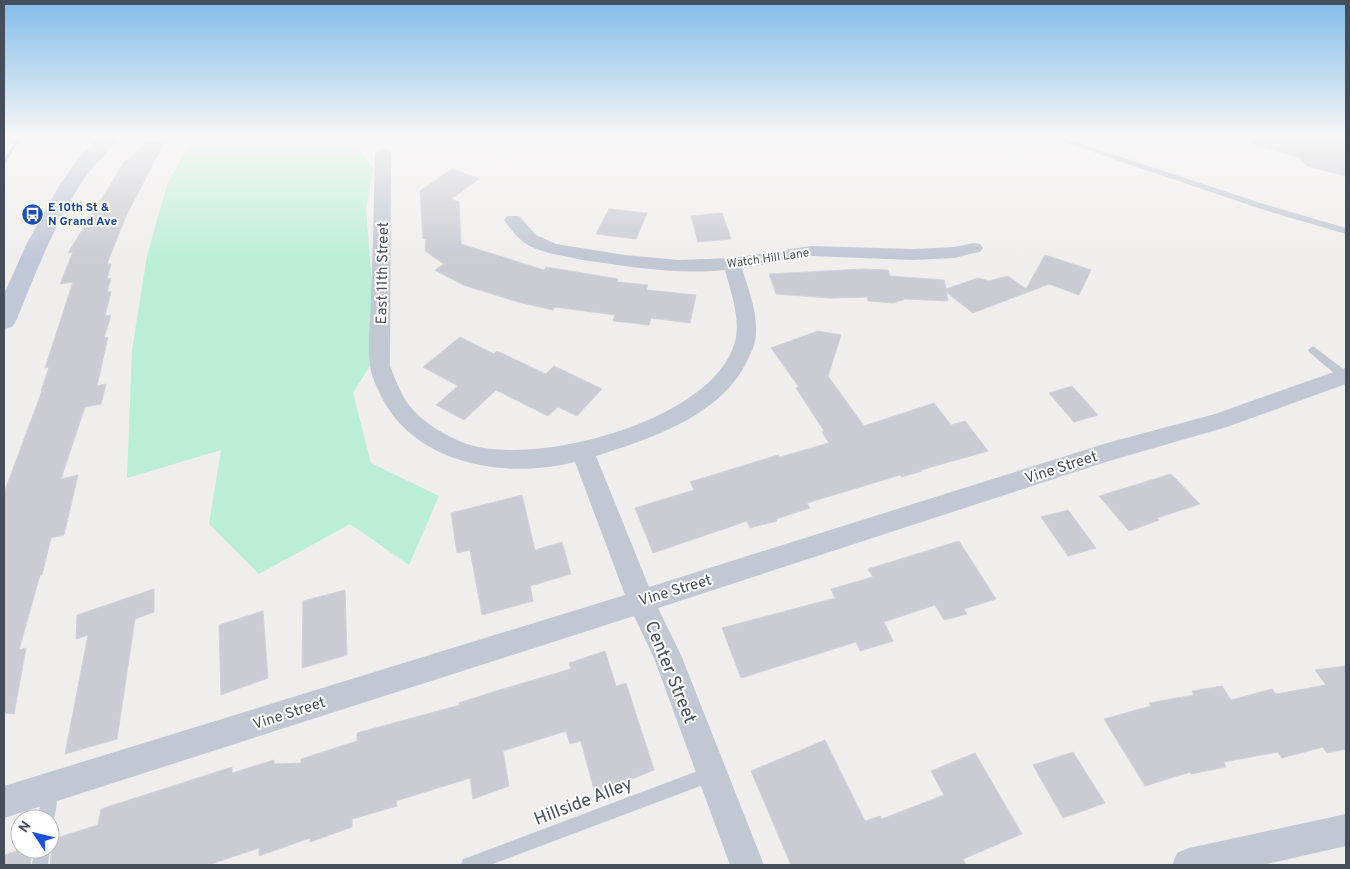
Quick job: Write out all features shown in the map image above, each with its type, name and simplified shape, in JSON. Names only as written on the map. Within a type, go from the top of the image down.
[{"type":"main road","points":[[4,322],[33,252],[57,205],[75,178]]},
{"type":"street","name":"East 11th Street","points":[[383,178],[380,366],[396,405],[408,418],[452,448],[480,456],[546,458],[582,451],[650,429],[701,401],[730,375],[745,344],[746,317],[732,264]]},
{"type":"street","name":"Watch Hill Lane","points":[[514,220],[523,234],[536,243],[556,249],[634,263],[679,266],[732,264],[808,251],[930,255],[954,253],[974,248]]},
{"type":"street","name":"Vine Street","points":[[4,802],[853,535],[1107,452],[1219,421],[1345,376]]},
{"type":"street","name":"Center Street","points":[[582,451],[640,601],[667,655],[746,865]]},
{"type":"street","points":[[1189,865],[1346,830]]},
{"type":"lane","points":[[1175,178],[1264,207],[1346,231]]},
{"type":"lane","points":[[1313,350],[1345,376]]},
{"type":"lane","name":"Hillside Alley","points":[[469,865],[711,773]]},
{"type":"lane","points":[[47,809],[50,788]]},
{"type":"green space","points":[[171,178],[371,178],[366,209],[378,353],[353,393],[371,463],[439,496],[409,565],[350,524],[259,574],[209,524],[221,450],[127,478],[132,350],[147,256],[167,185]]},
{"type":"building","points":[[115,178],[146,178],[126,216],[107,264],[111,264],[107,279],[111,278],[107,292],[111,292],[105,316],[111,315],[104,338],[108,337],[97,386],[106,384],[101,404],[85,407],[61,479],[78,475],[64,535],[51,538],[42,575],[40,575],[19,650],[26,648],[14,714],[4,713],[4,493],[42,391],[49,367],[45,368],[73,282],[60,284],[73,252],[68,253]]},
{"type":"building","points":[[440,178],[479,179],[451,199],[459,202],[461,244],[544,270],[546,267],[618,279],[617,282],[648,285],[646,290],[696,295],[690,323],[651,318],[649,325],[613,321],[615,315],[555,307],[553,310],[518,302],[463,285],[435,270],[444,264],[425,251],[426,239],[423,239],[420,191]]},
{"type":"building","points":[[609,209],[647,213],[636,239],[596,234]]},
{"type":"building","points":[[722,213],[731,239],[698,242],[691,216]]},
{"type":"building","points":[[1045,255],[1091,270],[1079,295],[1049,284],[973,313],[946,292],[948,301],[905,299],[894,303],[868,301],[868,297],[830,298],[776,294],[769,274],[863,269],[888,270],[890,276],[944,280],[946,289],[978,278],[989,281],[1008,276],[1026,289]]},
{"type":"building","points":[[818,331],[841,335],[828,376],[864,426],[934,403],[951,425],[965,421],[988,451],[807,503],[810,508],[776,519],[777,521],[750,528],[747,521],[653,553],[635,508],[694,490],[690,482],[778,455],[780,457],[829,443],[822,432],[824,431],[796,388],[799,387],[771,348]]},
{"type":"building","points":[[460,337],[494,354],[497,351],[546,374],[554,366],[602,389],[577,416],[558,407],[548,416],[496,390],[464,420],[436,405],[458,386],[423,367]]},
{"type":"building","points":[[1072,386],[1098,415],[1074,422],[1049,393]]},
{"type":"building","points":[[1171,474],[1200,504],[1157,518],[1159,520],[1129,531],[1099,496]]},
{"type":"building","points":[[522,495],[535,550],[562,542],[571,574],[530,586],[533,601],[482,615],[470,550],[457,553],[451,513]]},
{"type":"building","points":[[1068,510],[1096,548],[1068,556],[1041,517]]},
{"type":"building","points":[[959,541],[996,599],[964,609],[967,614],[944,620],[935,605],[884,622],[893,641],[860,651],[856,642],[741,678],[722,628],[835,598],[831,589],[873,577],[868,569]]},
{"type":"building","points":[[154,589],[154,612],[135,619],[117,739],[65,754],[88,635],[76,639],[77,615]]},
{"type":"building","points":[[345,590],[347,655],[302,668],[303,601]]},
{"type":"building","points":[[263,611],[268,678],[221,695],[219,625]]},
{"type":"building","points":[[605,651],[616,686],[626,683],[654,770],[595,794],[581,741],[570,744],[566,731],[503,751],[509,786],[473,799],[470,778],[396,801],[397,806],[352,819],[352,827],[310,842],[310,838],[259,856],[259,848],[208,865],[50,865],[51,859],[60,859],[60,837],[98,825],[101,809],[232,767],[232,773],[274,760],[274,764],[301,763],[301,759],[357,741],[357,733],[460,705],[459,703],[571,669],[569,663]]},
{"type":"building","points":[[1346,666],[1346,749],[1327,753],[1323,747],[1282,758],[1278,752],[1224,762],[1226,767],[1191,774],[1190,772],[1145,786],[1104,719],[1151,706],[1149,703],[1194,695],[1192,691],[1222,686],[1231,700],[1272,689],[1276,694],[1326,685],[1315,670]]},
{"type":"building","points":[[825,740],[865,821],[880,816],[882,819],[944,795],[931,771],[975,753],[1022,834],[963,859],[966,865],[791,865],[751,771]]},
{"type":"building","points":[[1073,752],[1105,803],[1063,818],[1033,765]]},
{"type":"building","points":[[10,853],[10,859],[31,859],[30,865],[4,865],[4,855]]},
{"type":"place","name":"E 10th St & N Grand Ave","points":[[32,214]]}]
